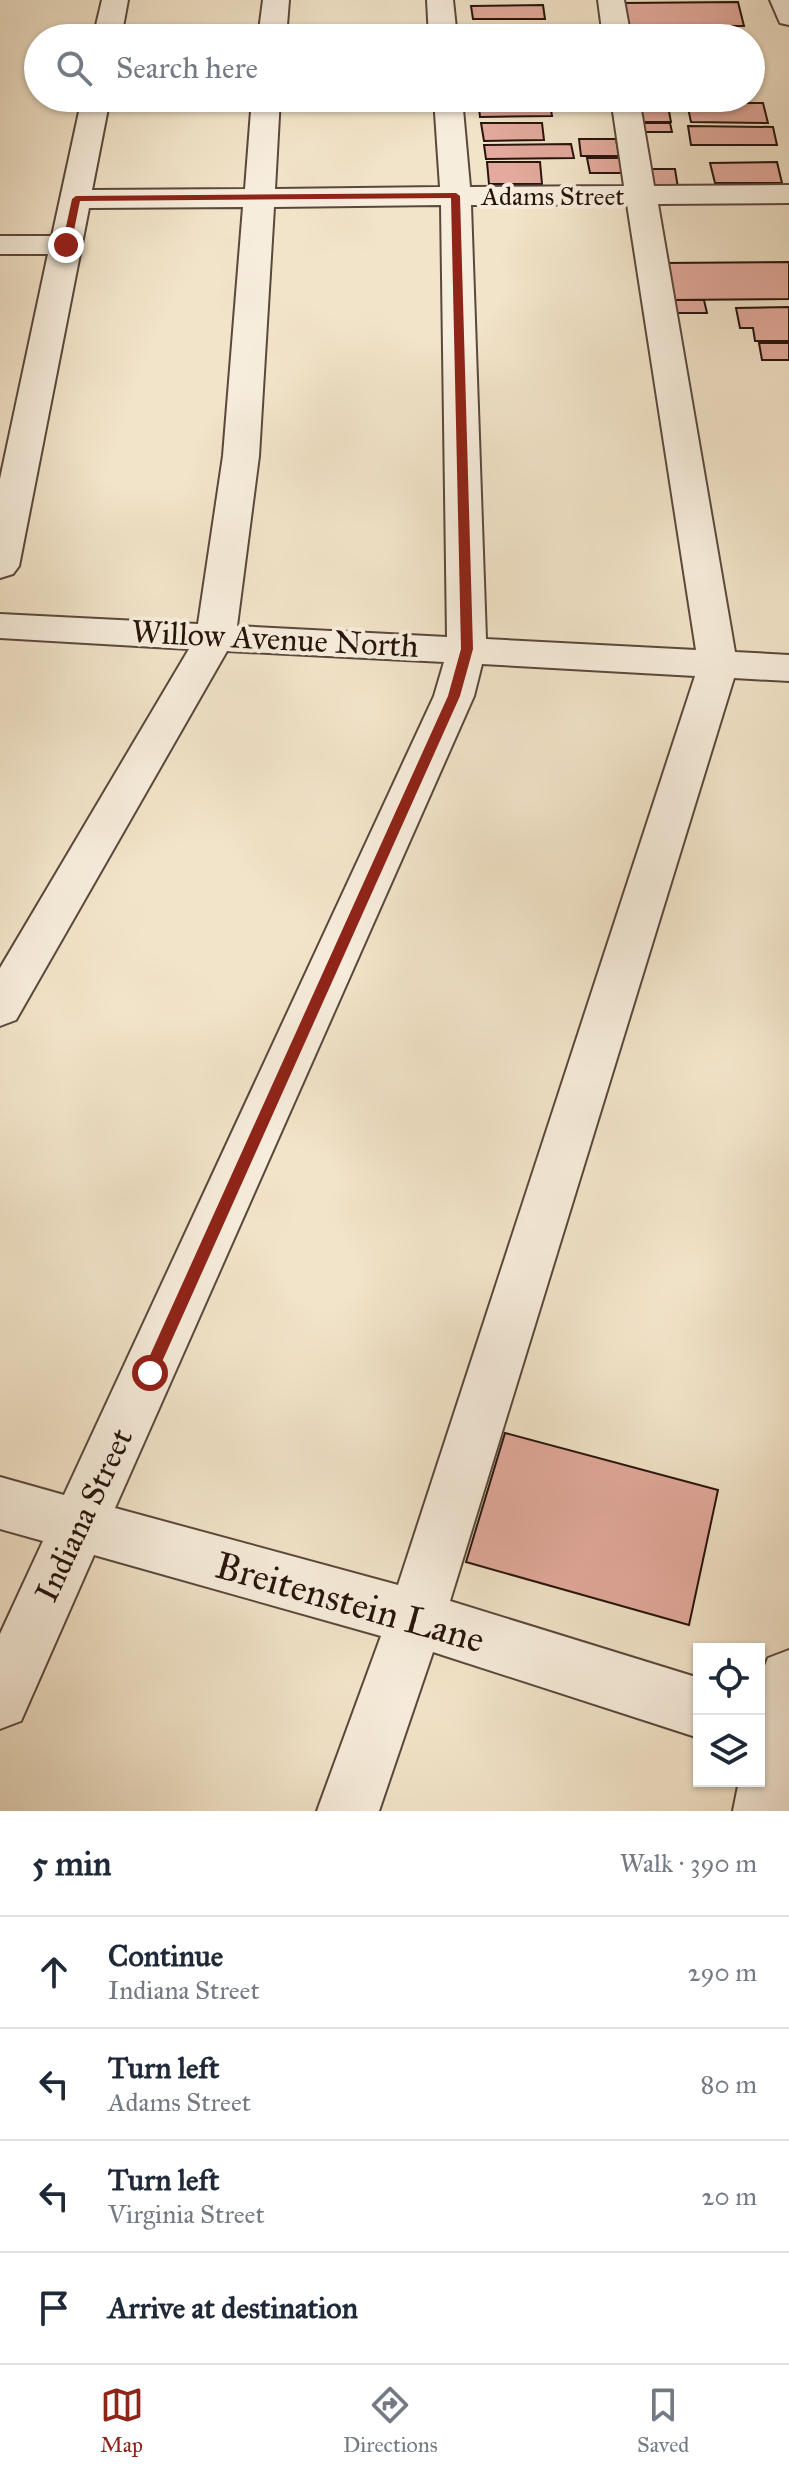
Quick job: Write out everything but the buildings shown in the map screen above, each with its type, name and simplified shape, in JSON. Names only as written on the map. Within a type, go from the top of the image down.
[{"type":"street","points":[[110,24],[115,0]]},
{"type":"street","points":[[273,24],[276,0]]},
{"type":"street","points":[[440,0],[442,24]]},
{"type":"street","points":[[611,0],[615,24]]},
{"type":"street","points":[[783,0],[789,17]]},
{"type":"street","points":[[0,566],[93,112]]},
{"type":"street","points":[[0,1008],[216,636],[241,456],[265,112]]},
{"type":"street","name":"Indiana Street","points":[[0,1700],[454,696],[467,649],[456,196],[449,112]]},
{"type":"street","points":[[348,1811],[416,1618],[718,665],[628,112]]},
{"type":"street","name":"Adams Street","points":[[76,199],[789,194]]},
{"type":"street","points":[[0,245],[66,245]]},
{"type":"street","name":"Willow Avenue North","points":[[0,626],[789,668]]},
{"type":"street","name":"Breitenstein Lane","points":[[0,1503],[77,1527],[416,1618],[693,1706]]},
{"type":"street","points":[[764,1811],[779,1719]]},
{"type":"route","points":[[66,245],[76,199],[456,196],[467,649],[454,696],[150,1373]]}]
